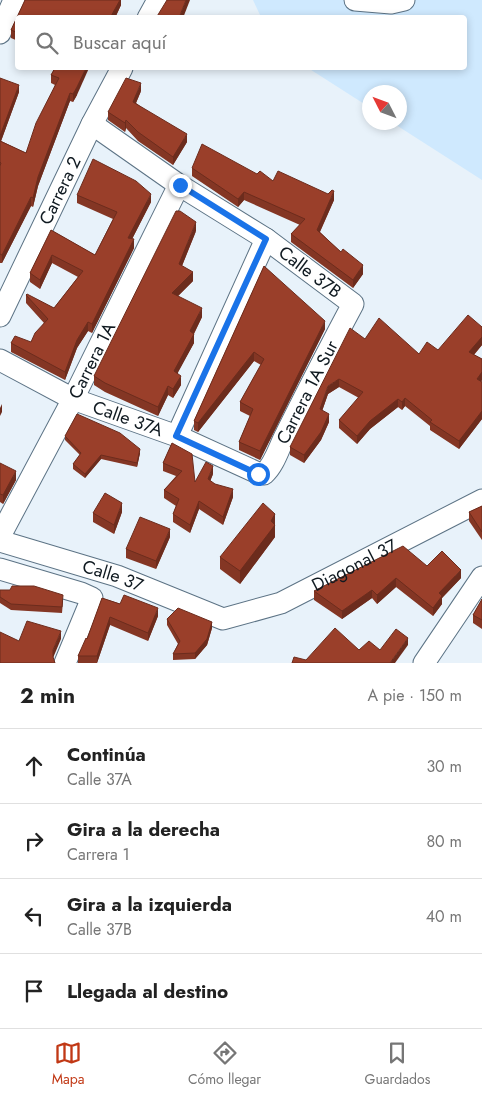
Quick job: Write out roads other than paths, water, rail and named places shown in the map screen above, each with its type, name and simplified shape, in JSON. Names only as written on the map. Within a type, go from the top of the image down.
[{"type":"street","points":[[0,33],[14,0]]},
{"type":"street","points":[[356,0],[391,3],[404,0]]},
{"type":"street","name":"Carrera 2","points":[[0,316],[92,124],[121,70]]},
{"type":"street","name":"Calle 37B","points":[[92,124],[180,185],[266,239],[352,304]]},
{"type":"street","name":"Carrera 1A","points":[[0,536],[73,399],[180,185]]},
{"type":"street","points":[[176,436],[266,239]]},
{"type":"street","name":"Carrera 1A Sur","points":[[258,474],[264,474],[269,470],[352,304]]},
{"type":"street","name":"Calle 37A","points":[[0,360],[73,399],[176,436],[258,474]]},
{"type":"street","name":"Diagonal 37","points":[[222,619],[281,603],[482,500]]},
{"type":"street","name":"Calle 37","points":[[0,541],[117,576],[222,619]]},
{"type":"street","name":"Calle 37","points":[[0,569],[82,593],[92,598],[65,663]]},
{"type":"street","points":[[424,663],[482,577]]}]
